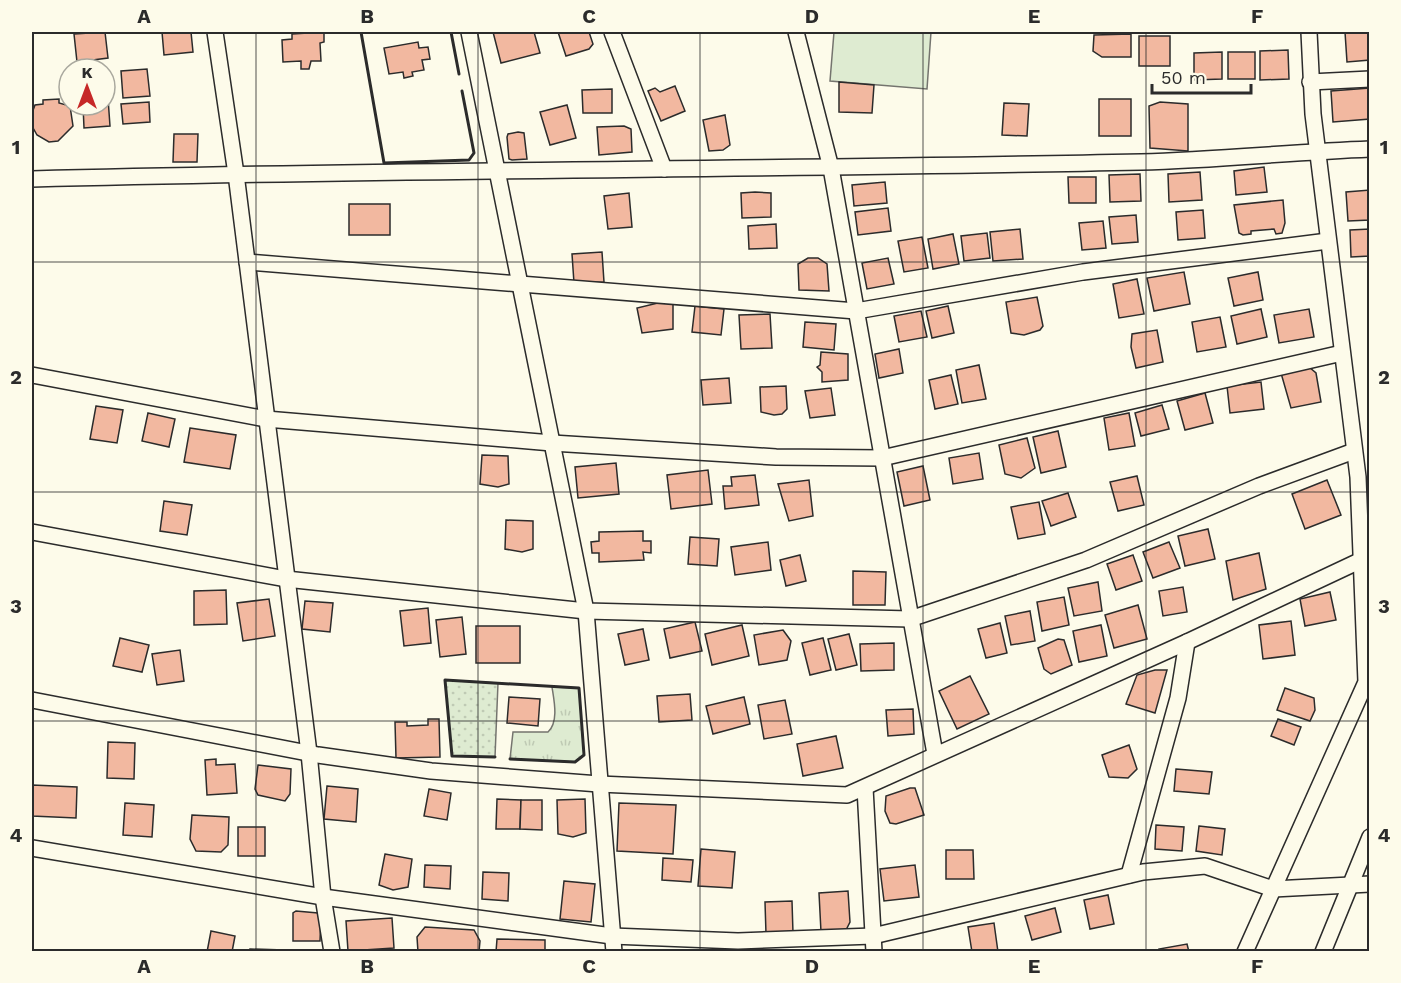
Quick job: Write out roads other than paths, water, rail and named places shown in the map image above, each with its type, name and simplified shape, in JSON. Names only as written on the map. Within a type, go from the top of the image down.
[{"type":"street","points":[[215,32],[236,174],[309,753],[323,897],[332,951]]},
{"type":"street","points":[[469,32],[586,611],[613,944]]},
{"type":"street","points":[[612,32],[664,169]]},
{"type":"street","points":[[796,32],[831,168],[935,754]]},
{"type":"street","points":[[1245,951],[1366,682],[1368,664],[1366,557],[1317,151],[1308,32]]},
{"type":"street","points":[[1310,82],[1370,79]]},
{"type":"street","points":[[32,180],[236,174],[831,168],[977,163],[1144,162],[1370,148]]},
{"type":"street","points":[[247,262],[520,286],[856,310],[1083,272],[1328,241]]},
{"type":"street","points":[[32,375],[266,419],[552,443],[776,457],[882,458],[1342,353]]},
{"type":"street","points":[[32,532],[286,579],[586,611],[910,619],[1086,560],[1259,486],[1354,450]]},
{"type":"street","points":[[32,699],[309,753],[431,771],[599,784],[847,795],[1187,642],[1366,557]]},
{"type":"street","points":[[1129,875],[1178,698],[1187,642]]},
{"type":"street","points":[[865,788],[874,944]]},
{"type":"street","points":[[1323,951],[1370,837]]},
{"type":"street","points":[[32,848],[613,944],[738,941],[874,944],[1129,875],[1205,866],[1273,889],[1370,884]]}]
